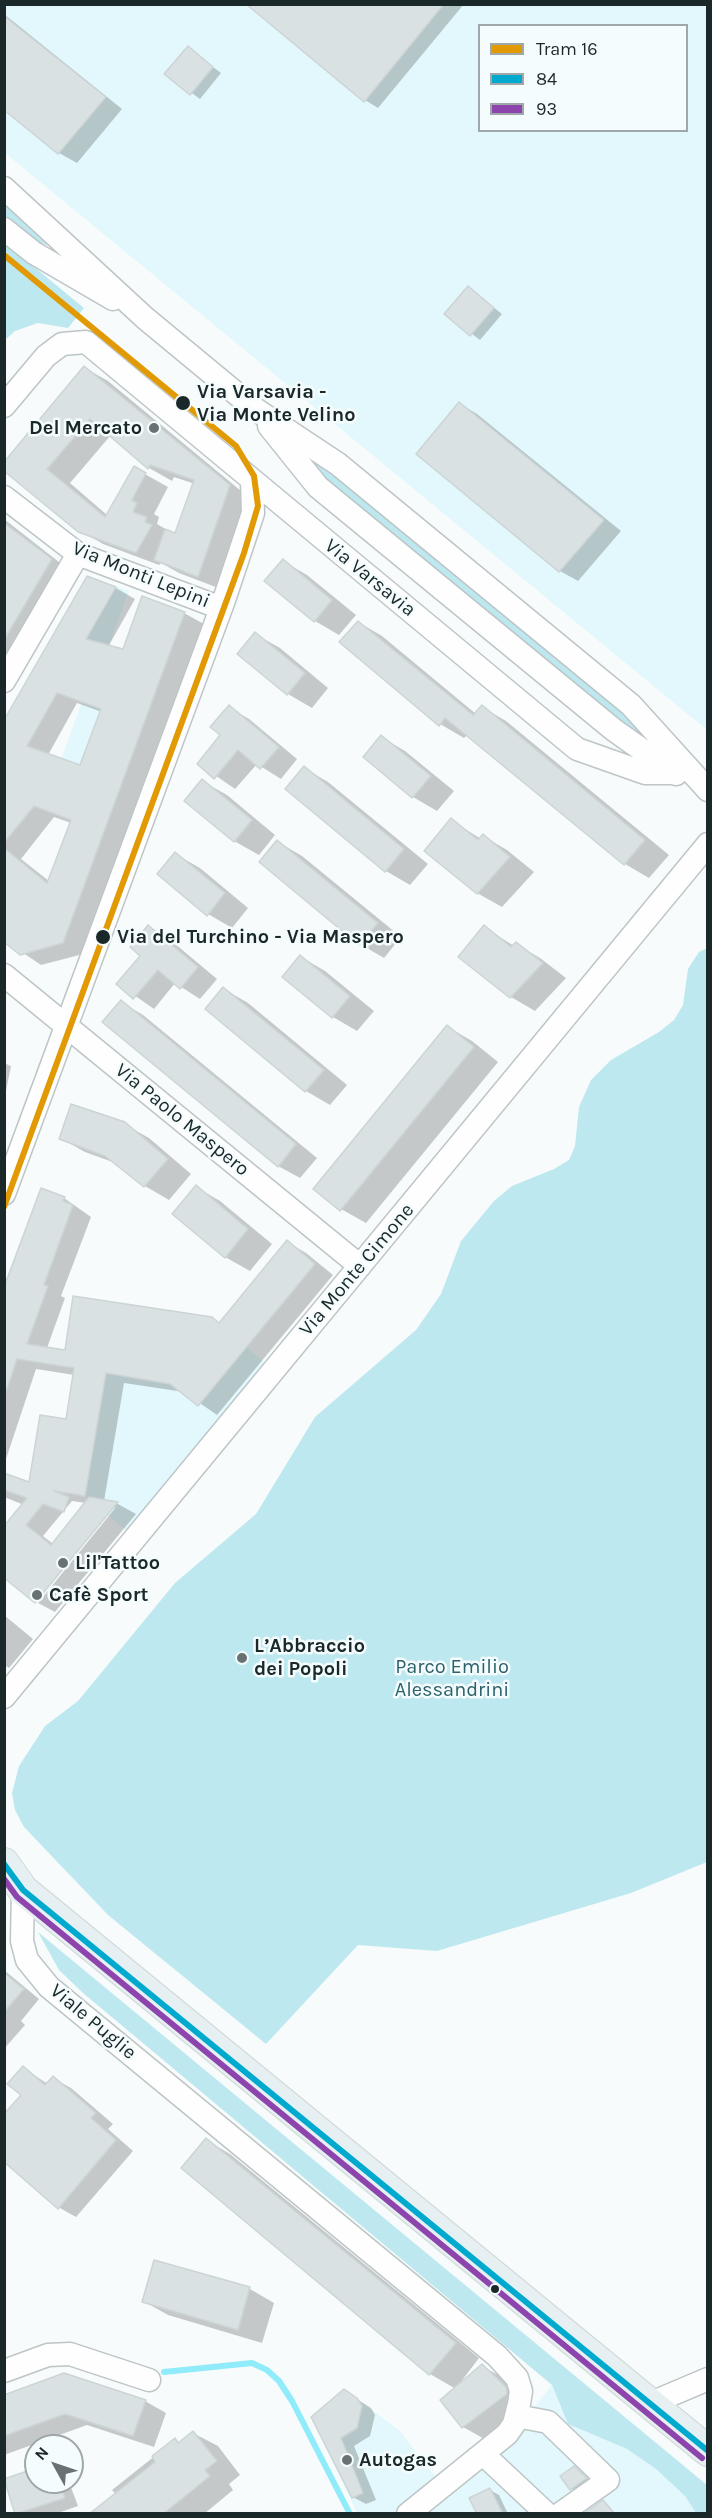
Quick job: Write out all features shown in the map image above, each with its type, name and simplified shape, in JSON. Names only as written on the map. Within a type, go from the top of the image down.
[{"type":"main road","points":[[4,1863],[14,1886],[708,2451]]},
{"type":"street","points":[[4,188],[145,318]]},
{"type":"street","points":[[4,229],[34,253],[145,318]]},
{"type":"street","name":"Via Varsavia","points":[[145,318],[255,409],[338,464],[631,705],[708,792]]},
{"type":"street","name":"Via Varsavia","points":[[4,406],[46,356],[62,344],[86,342],[150,392],[252,481],[577,749],[645,772],[675,773]]},
{"type":"street","name":"Via Varsavia","points":[[255,409],[318,487],[614,730],[675,773],[708,792]]},
{"type":"street","points":[[4,1194],[66,1025],[146,819],[221,608],[253,513],[252,481]]},
{"type":"street","name":"Via Monti Lepini","points":[[4,497],[78,554],[221,608]]},
{"type":"street","points":[[4,681],[78,554]]},
{"type":"street","name":"Via Monte Cimone","points":[[5,1696],[708,844]]},
{"type":"street","name":"Via Paolo Maspero","points":[[4,975],[360,1266]]},
{"type":"street","name":"Viale Puglie","points":[[14,1886],[27,1960],[49,1987],[497,2356],[517,2379],[521,2391],[517,2416]]},
{"type":"street","points":[[4,2371],[48,2355],[70,2354],[149,2380]]},
{"type":"street","points":[[649,2404],[708,2379]]},
{"type":"street","points":[[408,2514],[507,2434],[517,2416],[548,2422],[608,2480],[560,2514]]},
{"type":"street","points":[[483,2454],[547,2514]]},
{"type":"shaded area","points":[[4,5],[707,5],[707,730],[5,153]]},
{"type":"shaded area","points":[[87,576],[129,591],[109,646],[56,629]]},
{"type":"shaded area","points":[[82,702],[143,725],[123,781],[61,759]]},
{"type":"shaded area","points":[[73,1296],[212,1317],[269,1366],[130,1534],[85,1496],[54,1491],[74,1369],[62,1366]]},
{"type":"shaded area","points":[[552,2385],[568,2424],[627,2449],[656,2469],[685,2496],[696,2513],[419,2514],[530,2412]]},
{"type":"shaded area","points":[[344,2389],[399,2430],[439,2481],[399,2513],[357,2513],[311,2417]]},
{"type":"green space","points":[[4,203],[54,247],[37,242],[5,216]]},
{"type":"green space","points":[[5,243],[84,308],[68,328],[38,323],[15,331],[5,340]]},
{"type":"green space","points":[[301,447],[631,718],[647,744],[329,482]]},
{"type":"green space","name":"Parco Emilio Alessandrini","points":[[707,948],[707,1862],[631,1893],[437,1951],[358,1945],[266,2044],[108,1915],[24,1827],[15,1810],[12,1793],[19,1766],[45,1726],[78,1701],[175,1583],[256,1514],[315,1417],[416,1330],[441,1294],[461,1241],[494,1201],[512,1186],[554,1169],[569,1160],[575,1146],[579,1107],[591,1080],[611,1060],[659,1032],[674,1020],[683,1005],[688,969],[699,952]]},
{"type":"green space","points":[[38,1932],[707,2485],[707,2513],[696,2513],[685,2496],[656,2469],[627,2449],[568,2424],[552,2385],[83,1993],[59,1970]]},
{"type":"building","points":[[246,4],[444,4],[364,102]]},
{"type":"building","points":[[4,16],[106,97],[58,154],[4,110]]},
{"type":"building","points":[[188,46],[213,67],[190,95],[164,74]]},
{"type":"building","points":[[468,286],[494,308],[470,336],[444,314]]},
{"type":"building","points":[[84,366],[230,485],[198,577],[154,560],[165,529],[175,533],[194,480],[150,465],[148,469],[90,419],[47,469],[105,517],[134,466],[146,473],[132,500],[137,503],[133,512],[147,517],[145,522],[152,525],[136,553],[78,532],[4,471],[4,462]]},
{"type":"building","points":[[459,402],[604,520],[559,572],[416,454]]},
{"type":"building","points":[[4,523],[52,559],[4,640]]},
{"type":"building","points":[[283,559],[332,600],[314,622],[264,581]]},
{"type":"building","points":[[87,576],[116,587],[86,639],[123,649],[142,596],[185,612],[63,943],[20,955],[4,942],[4,848],[47,883],[71,820],[34,806],[4,843],[4,720]],"holes":[[[57,693],[101,709],[80,765],[27,746]]]},
{"type":"building","points":[[358,621],[473,715],[482,705],[645,840],[624,865],[445,718],[439,726],[339,642]]},
{"type":"building","points":[[255,632],[305,673],[287,695],[237,654]]},
{"type":"building","points":[[229,705],[279,747],[260,769],[238,750],[214,779],[197,764],[220,735],[210,727]]},
{"type":"building","points":[[381,735],[431,776],[412,798],[363,757]]},
{"type":"building","points":[[304,766],[404,849],[385,872],[285,789]]},
{"type":"building","points":[[202,779],[252,820],[234,842],[184,801]]},
{"type":"building","points":[[451,818],[478,840],[483,834],[510,857],[477,894],[424,851]]},
{"type":"building","points":[[277,840],[378,923],[359,945],[259,862]]},
{"type":"building","points":[[175,852],[225,893],[207,916],[157,874]]},
{"type":"building","points":[[148,925],[198,967],[180,989],[158,970],[133,999],[116,984],[140,956],[130,947]]},
{"type":"building","points":[[484,925],[511,947],[516,942],[543,963],[510,998],[458,957]]},
{"type":"building","points":[[300,955],[350,996],[332,1018],[282,977]]},
{"type":"building","points":[[223,987],[324,1070],[305,1092],[205,1009]]},
{"type":"building","points":[[121,1000],[296,1144],[278,1167],[102,1022]]},
{"type":"building","points":[[447,1025],[474,1047],[340,1211],[313,1189]]},
{"type":"building","points":[[71,1104],[125,1122],[168,1159],[144,1187],[105,1156],[59,1139]]},
{"type":"building","points":[[196,1185],[248,1229],[225,1258],[172,1214]]},
{"type":"building","points":[[41,1188],[65,1197],[63,1201],[73,1205],[44,1285],[48,1286],[27,1344],[65,1350],[73,1296],[212,1317],[219,1323],[287,1240],[315,1264],[198,1406],[170,1384],[106,1373],[85,1496],[54,1491],[69,1497],[64,1512],[43,1504],[26,1525],[51,1545],[89,1497],[118,1502],[35,1603],[4,1578],[4,1526],[27,1498],[4,1490],[4,1473],[29,1482],[40,1415],[66,1419],[74,1368],[17,1359],[7,1389],[4,1389],[4,1287]]},
{"type":"building","points":[[4,1973],[24,1989],[4,2012]]},
{"type":"building","points":[[23,2066],[45,2085],[53,2076],[96,2113],[91,2118],[116,2140],[58,2209],[4,2162],[4,2114],[21,2095],[7,2084]]},
{"type":"building","points":[[206,2138],[456,2343],[429,2375],[181,2168]]},
{"type":"building","points":[[154,2260],[250,2287],[238,2330],[142,2302]]},
{"type":"building","points":[[482,2364],[506,2387],[507,2394],[462,2428],[440,2400]]},
{"type":"building","points":[[64,2373],[146,2400],[133,2436],[65,2414],[4,2436],[4,2395]]},
{"type":"building","points":[[344,2389],[357,2398],[362,2406],[357,2428],[341,2438],[363,2493],[352,2498],[311,2417]]},
{"type":"building","points":[[193,2431],[217,2461],[205,2470],[210,2476],[163,2514],[89,2514],[155,2462],[152,2456],[175,2438],[178,2443]]},
{"type":"building","points":[[574,2466],[587,2478],[570,2490],[560,2476]]},
{"type":"building","points":[[24,2472],[24,2494],[64,2494],[65,2498],[15,2514],[4,2479]]},
{"type":"building","points":[[490,2488],[503,2514],[477,2514],[469,2498]]},
{"type":"building","points":[[603,2500],[615,2514],[585,2514],[585,2513]]},
{"type":"waterway","points":[[164,2372],[252,2363],[267,2370],[279,2381],[292,2401],[350,2514]]},
{"type":"tram line","name":"16","points":[[4,255],[236,446],[254,476],[258,506],[244,553],[4,1207]]},
{"type":"transit line","name":"84","points":[[4,1864],[23,1890],[708,2451]]},
{"type":"transit line","name":"93","points":[[4,1879],[17,1897],[702,2458]]},
{"type":"place","name":"Via Varsavia - Via Monte Velino","points":[[183,403]]},
{"type":"place","name":"Del Mercato","points":[[154,428]]},
{"type":"place","name":"Via del Turchino - Via Maspero","points":[[103,937]]},
{"type":"place","name":"Lil'Tattoo","points":[[63,1563]]},
{"type":"place","name":"Cafè Sport","points":[[37,1595]]},
{"type":"place","name":"L’Abbraccio dei Popoli","points":[[242,1658]]},
{"type":"place","name":"Autogas","points":[[347,2460]]}]
